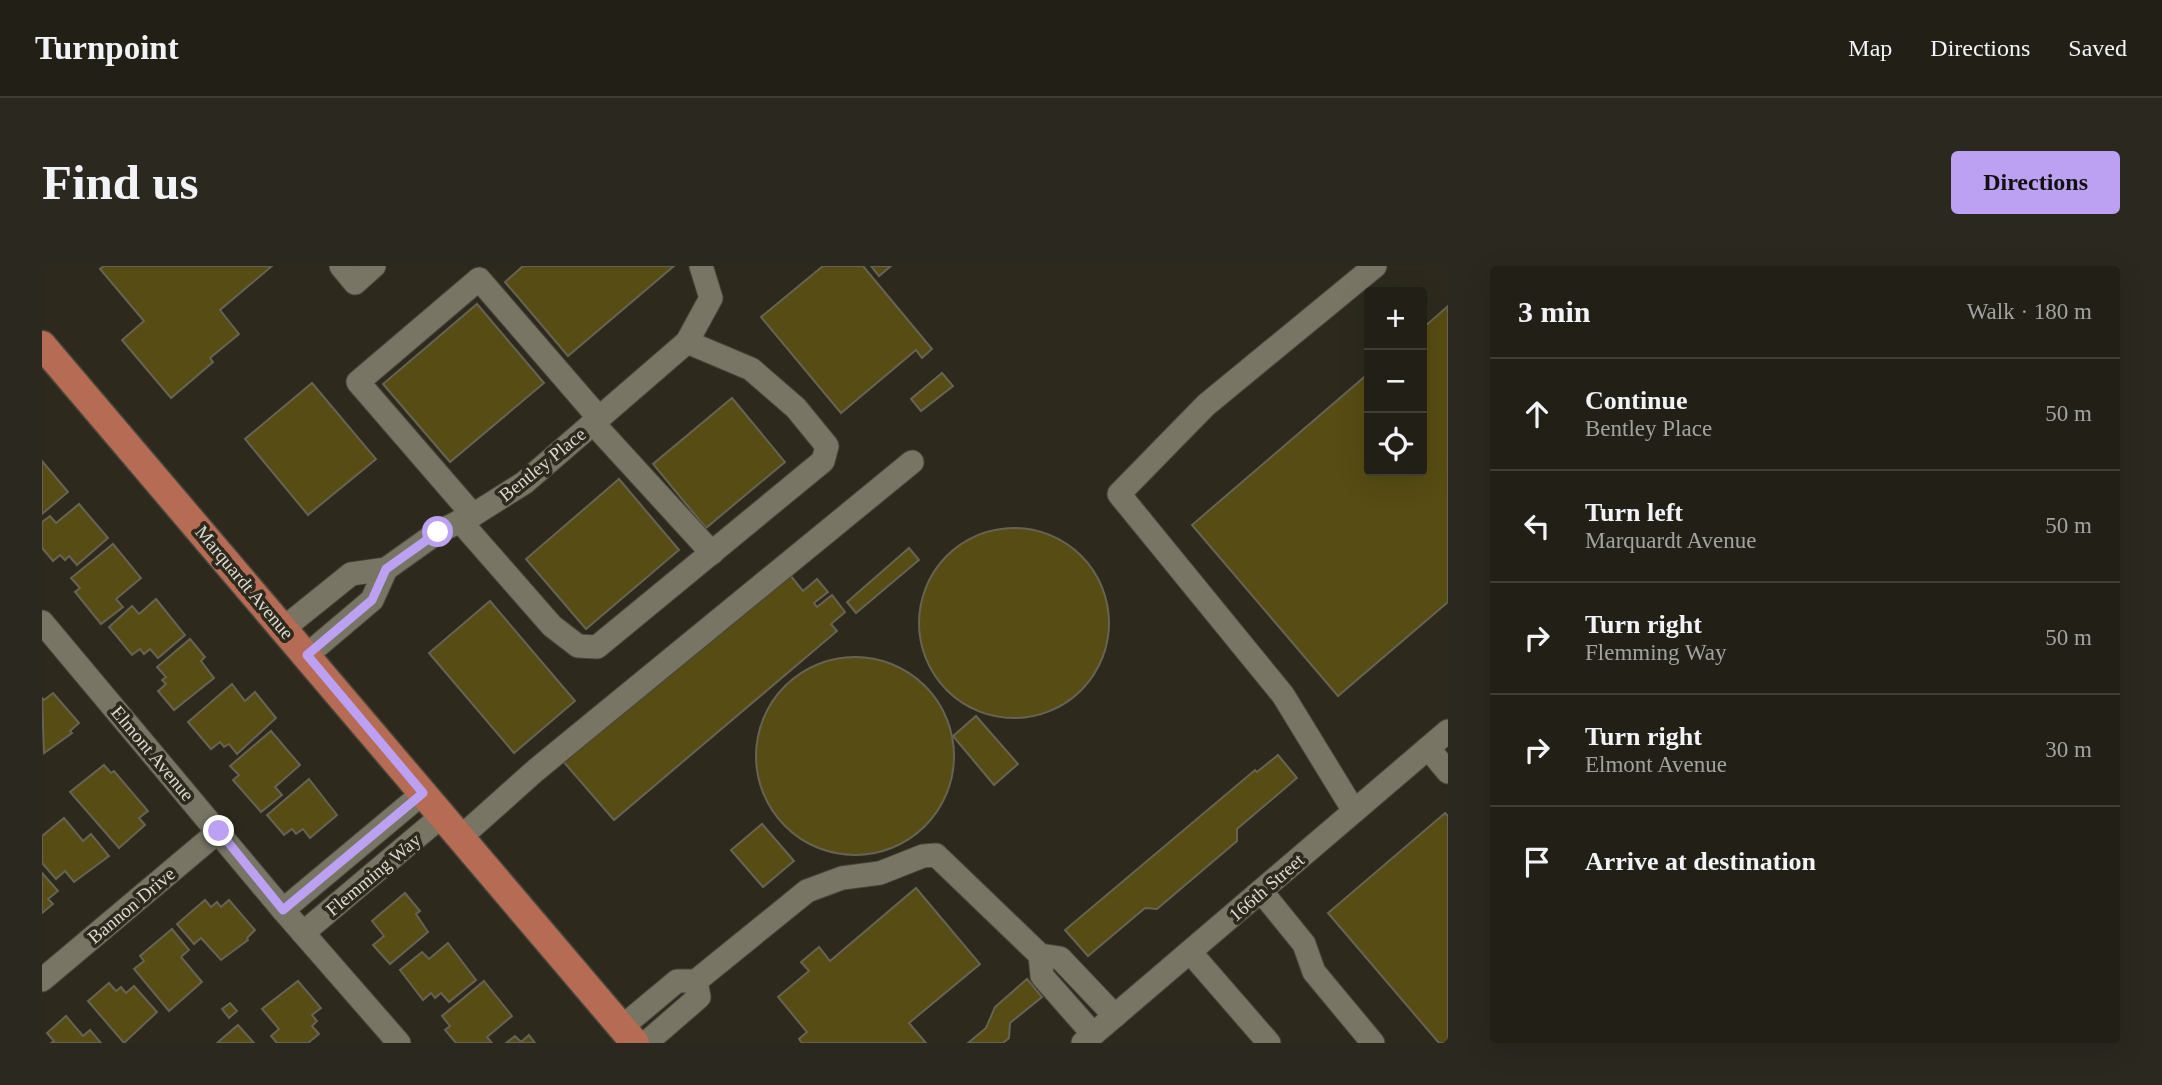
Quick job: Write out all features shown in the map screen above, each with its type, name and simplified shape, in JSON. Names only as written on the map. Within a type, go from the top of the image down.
[{"type":"main road","name":"Marquardt Avenue","points":[[43,339],[629,1035]]},
{"type":"street","points":[[341,266],[355,283],[374,266]]},
{"type":"street","points":[[701,266],[711,298],[688,342],[751,369],[796,408],[827,446],[823,461],[712,553],[597,647],[578,646],[552,626],[358,382],[487,272],[596,420],[712,553]]},
{"type":"street","points":[[1354,811],[1283,695],[1119,494],[1206,405],[1375,266]]},
{"type":"street","name":"Bentley Place","points":[[284,628],[351,574],[386,569],[438,532],[524,482],[688,342]]},
{"type":"street","points":[[461,837],[536,771],[912,462]]},
{"type":"street","name":"Bentley Place","points":[[307,655],[372,600],[386,569]]},
{"type":"street","name":"Elmont Avenue","points":[[42,622],[393,1041]]},
{"type":"street","name":"166th Street","points":[[1088,1039],[1448,731]]},
{"type":"street","points":[[1428,748],[1448,772]]},
{"type":"street","name":"Flemming Way","points":[[283,910],[423,793]]},
{"type":"street","name":"Flemming Way","points":[[303,933],[443,815]]},
{"type":"street","name":"Bannon Drive","points":[[42,979],[219,831]]},
{"type":"street","points":[[629,1035],[677,981],[696,981],[807,891],[842,878],[880,873],[923,856],[936,855],[1040,955],[1060,958],[1115,1016]]},
{"type":"street","points":[[1261,891],[1304,944],[1314,972],[1373,1043]]},
{"type":"street","points":[[1190,952],[1269,1043]]},
{"type":"street","points":[[1040,955],[1042,976],[1088,1039]]},
{"type":"street","points":[[646,1043],[699,997],[696,981]]},
{"type":"building","points":[[104,266],[272,266],[220,310],[239,334],[210,358],[213,362],[171,398],[122,340],[144,321],[100,269]]},
{"type":"building","points":[[523,266],[674,266],[568,356],[505,282]]},
{"type":"building","points":[[823,266],[863,266],[932,349],[922,358],[916,350],[841,413],[761,317]]},
{"type":"building","points":[[871,266],[891,266],[879,276]]},
{"type":"building","points":[[477,304],[544,383],[450,462],[383,384]]},
{"type":"building","points":[[1448,306],[1448,602],[1338,696],[1192,525],[1364,377],[1364,476],[1427,476],[1427,325]]},
{"type":"building","points":[[942,373],[953,386],[921,411],[911,399]]},
{"type":"building","points":[[312,383],[376,459],[308,515],[245,439]]},
{"type":"building","points":[[732,398],[785,462],[706,528],[653,464]]},
{"type":"building","points":[[42,461],[68,492],[42,514]]},
{"type":"building","points":[[619,479],[679,550],[586,629],[526,559]]},
{"type":"building","points":[[79,504],[108,538],[77,565],[69,556],[65,560],[60,555],[53,561],[42,548],[42,522],[50,516],[56,523]]},
{"type":"building","points":[[1014,528],[1050,535],[1081,556],[1102,587],[1109,623],[1102,659],[1081,690],[1050,711],[1014,718],[978,711],[947,690],[926,659],[919,623],[926,587],[947,556],[978,535]]},
{"type":"building","points":[[113,544],[141,578],[116,599],[123,607],[101,624],[75,592],[80,588],[71,578]]},
{"type":"building","points":[[909,548],[919,560],[856,613],[847,602]]},
{"type":"building","points":[[786,570],[803,591],[817,579],[828,592],[814,603],[817,607],[832,595],[845,612],[831,624],[837,631],[614,820],[562,760]]},
{"type":"building","points":[[156,599],[185,635],[158,658],[150,649],[144,654],[140,649],[132,655],[109,627],[132,606],[139,614]]},
{"type":"building","points":[[490,601],[575,701],[514,753],[429,653]]},
{"type":"building","points":[[190,639],[205,657],[201,661],[214,678],[174,710],[158,691],[166,684],[162,680],[166,677],[157,667]]},
{"type":"building","points":[[855,657],[893,665],[925,686],[946,718],[954,756],[946,794],[925,826],[893,847],[855,855],[817,847],[785,826],[764,794],[756,756],[764,718],[785,686],[817,665]]},
{"type":"building","points":[[232,684],[245,701],[255,692],[276,718],[237,754],[229,744],[224,747],[220,742],[211,749],[188,722]]},
{"type":"building","points":[[53,693],[79,723],[70,731],[72,733],[44,753],[42,698],[44,700]]},
{"type":"building","points":[[976,716],[1018,764],[994,785],[953,736]]},
{"type":"building","points":[[271,731],[300,765],[275,787],[282,795],[261,812],[233,780],[239,775],[230,766]]},
{"type":"building","points":[[1278,755],[1297,778],[1237,829],[1237,841],[1157,909],[1145,908],[1088,956],[1065,930],[1255,770],[1257,772]]},
{"type":"building","points":[[104,765],[111,773],[114,771],[148,811],[139,818],[145,825],[119,848],[70,792]]},
{"type":"building","points":[[309,779],[337,815],[310,838],[303,829],[296,834],[292,829],[284,835],[267,815]]},
{"type":"building","points":[[1445,813],[1448,816],[1448,1043],[1439,1043],[1328,913]]},
{"type":"building","points":[[64,818],[83,841],[91,834],[109,856],[74,882],[65,871],[56,879],[42,863],[42,836]]},
{"type":"building","points":[[762,824],[794,861],[763,887],[731,850]]},
{"type":"building","points":[[42,873],[58,891],[48,899],[53,904],[42,913]]},
{"type":"building","points":[[916,888],[980,964],[909,1023],[926,1043],[802,1043],[799,1039],[807,1032],[778,997],[809,971],[801,962],[819,947],[830,961]]},
{"type":"building","points":[[405,893],[420,911],[416,914],[428,932],[390,964],[373,945],[384,936],[372,921]]},
{"type":"building","points":[[205,900],[211,907],[217,902],[221,907],[229,900],[255,930],[248,940],[221,960],[201,938],[194,944],[177,924]]},
{"type":"building","points":[[172,929],[189,950],[181,957],[202,982],[169,1011],[134,969],[144,961],[140,956]]},
{"type":"building","points":[[448,943],[476,980],[449,1002],[441,993],[435,998],[431,993],[423,1000],[400,970],[422,952],[429,959]]},
{"type":"building","points":[[1027,979],[1042,997],[1010,1023],[1009,1038],[1003,1043],[968,1043],[986,1028],[995,1007]]},
{"type":"building","points":[[298,981],[321,1008],[312,1015],[317,1021],[312,1026],[319,1034],[308,1043],[277,1043],[271,1036],[279,1029],[262,1009]]},
{"type":"building","points":[[484,981],[512,1016],[487,1037],[492,1043],[456,1043],[445,1030],[450,1026],[442,1016]]},
{"type":"building","points":[[109,983],[116,991],[121,987],[126,993],[134,986],[157,1012],[124,1043],[88,1001]]},
{"type":"building","points":[[230,1003],[237,1011],[229,1018],[222,1009]]},
{"type":"building","points":[[66,1016],[83,1036],[90,1030],[101,1043],[51,1043],[54,1041],[47,1033]]},
{"type":"building","points":[[238,1025],[254,1043],[217,1043]]},
{"type":"building","points":[[529,1035],[535,1043],[506,1043],[515,1036],[521,1042]]},
{"type":"route","points":[[219,831],[283,910],[423,793],[307,655],[372,600],[386,569],[438,532]]}]
